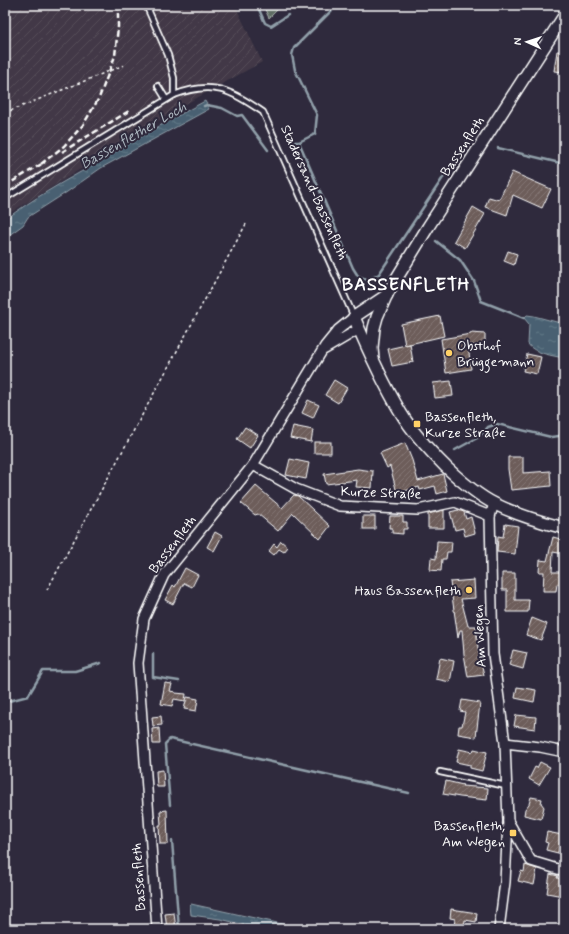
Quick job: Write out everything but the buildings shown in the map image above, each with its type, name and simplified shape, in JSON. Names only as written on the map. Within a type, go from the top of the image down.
[{"type":"street","name":"Bassenfleth","points":[[373,359],[373,337],[377,318],[387,294],[428,227],[564,16]]},
{"type":"street","name":"Bassenfleth","points":[[157,929],[138,663],[144,619],[164,575],[252,465],[334,334],[354,317],[387,294]]},
{"type":"street","name":"Stadersand-Bassenfleth","points":[[354,317],[373,359],[402,414],[416,434],[434,454],[473,490],[494,504],[521,515],[564,528]]},
{"type":"street","points":[[359,329],[377,318]]},
{"type":"street","name":"Bassenfleth","points":[[322,351],[359,329]]},
{"type":"street","name":"Kurze Straße","points":[[252,465],[296,489],[340,506],[418,510],[454,502],[490,516]]},
{"type":"street","name":"Am Wegen","points":[[494,504],[490,516],[493,654],[496,688],[505,743],[508,821],[505,882],[499,929]]},
{"type":"street","points":[[505,743],[540,746],[564,752]]},
{"type":"street","name":"Am Wegen","points":[[508,821],[531,861],[564,870]]},
{"type":"lane","points":[[5,198],[174,95],[174,78],[168,56],[157,38],[146,5]]},
{"type":"lane","points":[[158,86],[166,99]]},
{"type":"lane","name":"Stadersand-Bassenfleth","points":[[174,95],[188,90],[218,88],[230,91],[263,112],[354,317]]},
{"type":"lane","points":[[440,772],[506,786]]},
{"type":"path","points":[[5,113],[124,65]]},
{"type":"path","points":[[47,590],[246,224]]},
{"type":"shaded area","points":[[5,5],[235,5],[262,62],[182,106],[5,216]]},
{"type":"green space","points":[[263,5],[282,5],[269,18]]},
{"type":"water","points":[[205,101],[209,109],[101,168],[28,217],[23,225],[5,238],[5,220],[26,205],[59,184]]},
{"type":"water","points":[[527,315],[564,324],[564,358],[544,354],[534,350],[528,344],[529,324],[524,318]]},
{"type":"water","points":[[191,904],[300,928],[262,929],[220,919],[191,915]]},
{"type":"waterway","points":[[257,5],[265,23],[271,26],[288,15]]},
{"type":"waterway","points":[[337,5],[294,48],[292,55],[295,70],[317,115],[315,134],[299,142],[353,268],[358,276],[368,280],[379,274],[472,134]]},
{"type":"waterway","name":"Bassenflether Loch","points":[[204,106],[207,105],[222,108],[237,116],[242,115],[268,150]]},
{"type":"waterway","name":"Bassenflether Loch","points":[[290,142],[299,142]]},
{"type":"waterway","points":[[498,148],[564,164]]},
{"type":"waterway","points":[[436,241],[460,260],[474,281],[481,301],[524,318]]},
{"type":"waterway","points":[[455,450],[479,437],[488,427],[497,424],[551,437],[559,436],[563,433],[564,428]]},
{"type":"waterway","points":[[153,654],[153,677],[179,681]]},
{"type":"waterway","points":[[5,702],[28,696],[43,671],[75,671],[101,663]]},
{"type":"waterway","points":[[170,805],[165,744],[170,739],[409,793]]},
{"type":"waterway","points":[[172,841],[179,929]]},
{"type":"railway","points":[[41,164],[64,146],[83,125],[99,98],[115,56],[118,27],[118,5]]},
{"type":"railway","points":[[62,152],[129,111]]},
{"type":"railway","points":[[5,186],[45,162]]},
{"type":"place","name":"Obsthof Brüggemann","points":[[449,353]]},
{"type":"place","name":"Bassenfleth, Kurze Straße","points":[[417,424]]},
{"type":"place","name":"Haus Bassenfleth","points":[[469,590]]},
{"type":"place","name":"Bassenfleth, Am Wegen","points":[[513,833]]},
{"type":"district","name":"BASSENFLETH","points":[[406,284]]}]
